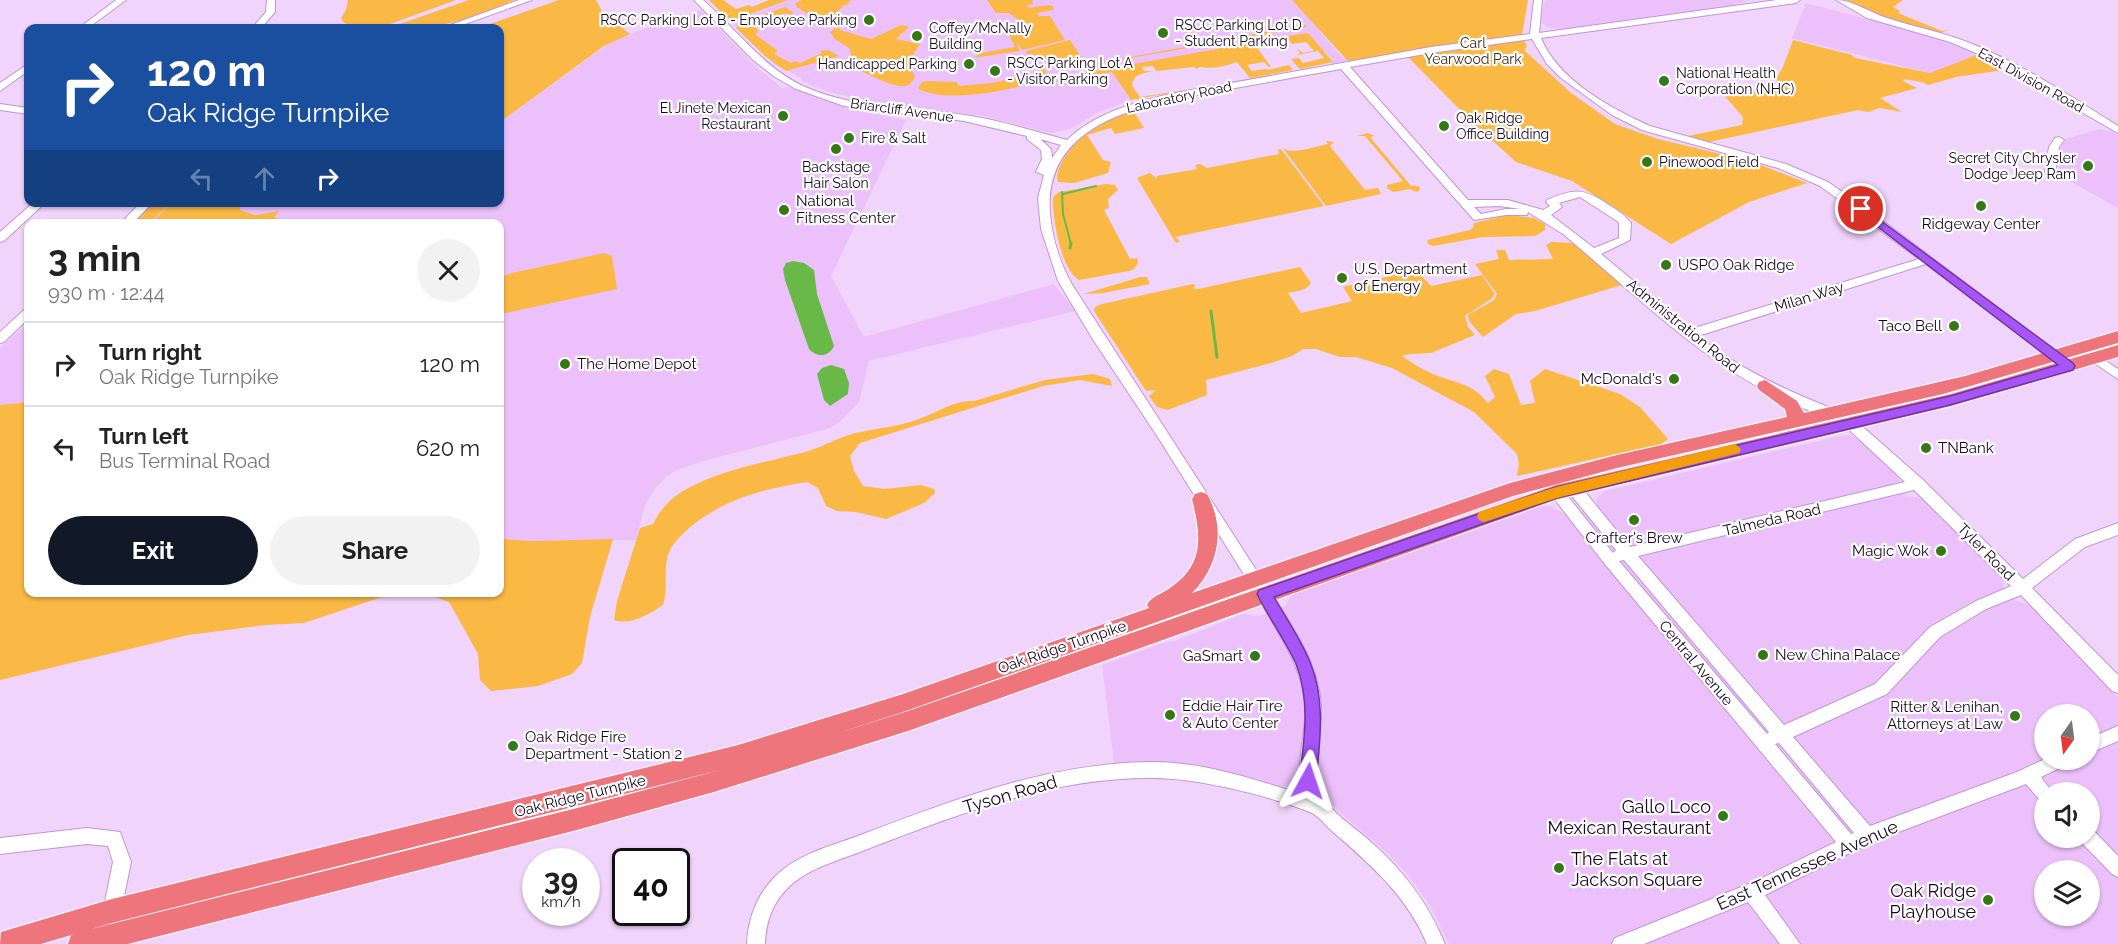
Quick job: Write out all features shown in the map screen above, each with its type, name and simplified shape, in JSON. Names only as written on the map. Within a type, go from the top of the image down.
[{"type":"highway","name":"Oak Ridge Turnpike","points":[[1560,484],[1841,418],[1945,388],[2062,361],[2088,353],[2118,337]]},
{"type":"highway","name":"Oak Ridge Turnpike","points":[[2088,353],[2118,351]]},
{"type":"highway","points":[[1765,386],[1791,405],[1796,414],[1795,421]]},
{"type":"highway","name":"Oak Ridge Turnpike","points":[[1,944],[112,911],[775,764],[905,712],[1560,484],[1795,421],[1841,418]]},
{"type":"highway","points":[[1108,632],[1173,598],[1195,578],[1206,560],[1209,536],[1201,499]]},
{"type":"highway","name":"Oak Ridge Turnpike","points":[[1091,647],[1108,632],[1260,587]]},
{"type":"highway","name":"Oak Ridge Turnpike","points":[[80,944],[106,940],[608,800]]},
{"type":"highway","points":[[106,940],[112,911]]},
{"type":"street","points":[[89,24],[122,0]]},
{"type":"street","points":[[260,24],[269,15],[272,8],[271,0]]},
{"type":"street","points":[[459,24],[528,0]]},
{"type":"street","name":"Briarcliff Avenue","points":[[698,0],[779,76],[811,91],[878,109],[986,122],[1067,143]]},
{"type":"street","points":[[1538,0],[1535,36],[1546,55],[1577,87],[1628,121],[1661,133],[1782,166],[1806,175],[1850,201],[2062,361]]},
{"type":"street","name":"Laboratory Road","points":[[1319,807],[1308,781],[1314,722],[1309,682],[1303,663],[1260,587],[1092,328],[1056,266],[1042,207],[1050,172],[1067,143],[1100,118],[1135,105],[1344,66],[1497,41],[1796,0]]},
{"type":"street","name":"East Division Road","points":[[1840,0],[1867,15],[1931,32],[1993,57],[2118,130]]},
{"type":"street","points":[[1535,18],[1544,27],[1564,32]]},
{"type":"street","points":[[1497,41],[1527,45],[1546,55]]},
{"type":"street","points":[[1344,66],[1478,218],[1516,212],[1545,217]]},
{"type":"street","points":[[0,88],[24,70]]},
{"type":"street","points":[[0,107],[24,110]]},
{"type":"street","points":[[986,122],[1033,138],[1044,146],[1047,154],[1041,176],[1045,187]]},
{"type":"street","points":[[2050,172],[2054,147],[2059,140]]},
{"type":"street","points":[[1545,217],[1546,213],[1557,207],[1551,202],[1570,194],[1583,193],[1619,217],[1625,223],[1624,240],[1593,253]]},
{"type":"street","points":[[1465,204],[1508,204],[1534,211],[1545,217]]},
{"type":"street","points":[[0,238],[35,207]]},
{"type":"street","points":[[130,219],[143,207]]},
{"type":"street","name":"Administration Road","points":[[1545,217],[1593,253],[1715,355],[1765,386],[1841,418]]},
{"type":"street","name":"Milan Way","points":[[1690,334],[1928,260]]},
{"type":"street","points":[[0,339],[24,317]]},
{"type":"street","points":[[0,323],[18,323]]},
{"type":"street","points":[[2088,353],[2118,375]]},
{"type":"street","name":"Tyler Road","points":[[1841,418],[1917,483],[2118,686]]},
{"type":"street","name":"Talmeda Road","points":[[1609,559],[1626,552],[1778,519],[1905,488],[1917,483]]},
{"type":"street","name":"Central Avenue","points":[[1560,484],[1626,552],[1867,835]]},
{"type":"street","name":"Central Avenue","points":[[1560,484],[1609,559],[1849,844]]},
{"type":"street","points":[[1762,742],[1881,689],[1935,632],[1981,605],[2022,588],[2080,543],[2118,529]]},
{"type":"street","points":[[1663,622],[1679,615]]},
{"type":"street","points":[[2100,741],[2118,733]]},
{"type":"street","name":"East Tennessee Avenue","points":[[1621,944],[1751,892],[1867,835],[2039,770]]},
{"type":"street","name":"Tyson Road","points":[[756,944],[755,932],[761,912],[771,895],[787,875],[804,865],[999,795],[1057,780],[1108,771],[1167,771],[1216,777],[1319,807]]},
{"type":"street","points":[[2028,775],[2035,782]]},
{"type":"street","points":[[1814,804],[1833,795]]},
{"type":"street","points":[[1319,807],[1393,874],[1417,906],[1436,944]]},
{"type":"street","points":[[0,846],[87,836],[114,838],[122,862],[112,911]]},
{"type":"street","points":[[2099,848],[2118,868]]},
{"type":"street","points":[[1751,892],[1791,944]]},
{"type":"shaded area","points":[[769,0],[1359,0],[1319,31],[1343,58],[1354,60],[1330,65],[1333,60],[1306,33],[1071,76],[1058,81],[1112,72],[1131,100],[1099,112],[1070,129],[1051,133],[979,115],[881,104],[829,92],[803,82],[801,78],[774,64],[726,17]]},
{"type":"shaded area","points":[[1545,0],[1749,0],[1731,6],[1562,29],[1547,27],[1542,23],[1540,19]]},
{"type":"shaded area","points":[[1806,3],[1949,42],[1976,55],[1930,73],[1792,38]]},
{"type":"shaded area","points":[[701,10],[751,62],[782,88],[789,87],[847,108],[906,120],[831,276],[864,337],[1054,284],[1075,311],[869,361],[859,402],[839,423],[827,429],[700,462],[675,471],[666,477],[656,487],[645,505],[636,540],[504,539],[504,219],[141,219],[154,207],[504,207],[504,119],[617,38]]},
{"type":"shaded area","name":"Secret City Chrysler Dodge Jeep Ram","points":[[2099,129],[2118,135],[2118,208],[2061,176],[2056,156],[2066,139]]},
{"type":"shaded area","points":[[793,261],[804,263],[814,270],[817,294],[834,346],[826,354],[819,355],[809,349],[783,269],[786,263]]},
{"type":"shaded area","points":[[24,327],[24,402],[0,405],[0,348]]},
{"type":"shaded area","points":[[831,365],[844,369],[849,383],[848,394],[830,406],[824,400],[817,374],[822,368]]},
{"type":"shaded area","points":[[1849,435],[1858,439],[1899,476],[1898,485],[1907,496],[1923,498],[1941,519],[1957,530],[2003,578],[2003,587],[2017,601],[2030,605],[2118,698],[2118,944],[1449,944],[1429,904],[1407,874],[1386,852],[1330,804],[1324,796],[1318,775],[1296,771],[1291,784],[1281,787],[1201,766],[1160,762],[1114,763],[1102,665],[1163,643],[1175,641],[1243,614],[1259,616],[1286,605],[1292,593],[1534,507],[1549,506],[1567,515],[1597,507],[1596,499],[1605,491],[1840,436]]},
{"type":"green space","points":[[348,0],[456,0],[390,24],[347,24],[341,18]]},
{"type":"green space","points":[[469,0],[515,0],[471,18],[445,24],[400,24]]},
{"type":"green space","points":[[559,0],[596,0],[603,13],[630,34],[604,46],[504,119],[504,24],[490,24]]},
{"type":"green space","points":[[709,0],[723,0],[736,9],[749,5],[752,7],[769,0],[788,0],[733,20],[727,18]]},
{"type":"green space","points":[[802,0],[851,0],[847,4],[851,5],[845,5],[828,19],[832,21],[827,21],[813,17],[797,7],[795,3]]},
{"type":"green space","points":[[987,0],[1032,0],[1033,4],[1027,5],[1029,8],[1053,6],[1054,10],[1037,13],[1039,16],[1050,16],[1065,40],[1022,50],[1016,41],[1020,51],[973,58],[981,53],[1015,47],[1006,28],[1015,24],[1017,19],[1009,13],[996,13]]},
{"type":"green space","name":"Carl Yearwood Park","points":[[1292,0],[1528,0],[1522,35],[1527,47],[1524,50],[1571,93],[1615,124],[1658,139],[1750,161],[1807,183],[1749,202],[1671,244],[1572,181],[1516,162],[1473,123],[1406,55],[1356,63],[1347,60]]},
{"type":"green space","points":[[1846,0],[1903,0],[1893,7],[1900,11],[1898,13],[1942,31],[1948,30],[1941,33],[1877,15]]},
{"type":"green space","points":[[785,7],[794,13],[789,15],[785,13],[755,27],[758,31],[756,35],[778,51],[774,54],[791,63],[796,61],[800,63],[822,53],[820,51],[828,50],[839,56],[786,71],[765,56],[736,28],[740,23]]},
{"type":"green space","points":[[901,25],[909,27],[896,39],[920,44],[907,64],[915,76],[909,85],[905,86],[885,82],[850,65],[850,57],[856,57],[851,56],[850,49],[835,39],[830,32],[841,27],[839,30],[871,39]]},
{"type":"green space","points":[[1305,25],[1307,27],[1096,64],[1097,63]]},
{"type":"green space","points":[[1306,33],[1333,62],[1300,69],[1291,59],[1299,58],[1303,63],[1324,58],[1318,51],[1297,55],[1300,53],[1296,48],[1303,53],[1314,51],[1306,42],[1292,44],[1289,40],[1256,46],[1271,67],[1264,62],[1247,65],[1252,71],[1289,65],[1293,70],[1250,78],[1237,62],[1196,69],[1194,67],[1156,71],[1153,66],[1142,67],[1144,71],[1154,71],[1142,73],[1134,79],[1132,86],[1140,97],[1191,89],[1131,100],[1112,72],[1053,82],[1078,74]]},
{"type":"green space","points":[[1070,40],[1087,66],[1062,71],[1040,55],[1027,54],[1026,51]]},
{"type":"green space","points":[[1793,40],[1852,55],[1855,58],[1930,73],[1976,55],[2003,70],[1956,77],[1928,85],[1903,79],[1917,88],[1880,98],[1902,112],[1880,108],[1868,112],[1858,110],[1709,142],[1688,136],[1742,125],[1743,117],[1722,93],[1782,88],[1776,79]]},
{"type":"green space","points":[[1037,69],[1044,69],[1048,76],[1020,86],[982,94],[945,95],[929,93],[918,88],[922,82],[926,81],[957,82],[958,86],[992,83],[1038,73]]},
{"type":"green space","points":[[1133,110],[1144,128],[1115,134],[1111,128],[1087,135],[1103,160],[1111,162],[1108,173],[1074,183],[1058,182],[1057,175],[1060,166],[1074,145],[1101,124]]},
{"type":"green space","points":[[1368,133],[1375,136],[1370,137],[1411,186],[1419,186],[1420,190],[1393,192],[1387,188],[1387,185],[1403,181],[1365,136],[1357,136]]},
{"type":"green space","points":[[1326,141],[1334,142],[1330,146],[1365,190],[1378,188],[1381,194],[1326,206],[1283,148],[1292,151],[1304,150],[1328,144]]},
{"type":"green space","points":[[1281,149],[1324,206],[1175,237],[1180,241],[1176,243],[1137,178],[1150,173],[1157,179],[1157,176],[1197,169],[1195,165],[1200,164],[1207,168],[1279,154],[1278,150]]},
{"type":"green space","points":[[1106,184],[1115,185],[1118,190],[1108,199],[1109,208],[1104,210],[1130,259],[1137,258],[1138,263],[1134,269],[1129,271],[1079,280],[1067,266],[1063,255],[1056,229],[1053,197],[1059,192]]},
{"type":"green space","points":[[149,207],[167,207],[153,219],[135,219]]},
{"type":"green space","points":[[168,207],[240,207],[240,210],[255,215],[280,211],[274,217],[277,219],[155,219]]},
{"type":"green space","points":[[1508,215],[1534,218],[1545,224],[1545,230],[1535,236],[1483,237],[1433,246],[1428,244],[1427,240],[1470,230],[1474,223]]},
{"type":"green space","points":[[1551,242],[1575,243],[1625,284],[1535,311],[1516,314],[1483,337],[1469,321],[1468,315],[1494,300],[1497,294],[1475,264],[1499,259],[1496,250],[1505,250],[1509,260],[1553,259],[1546,245]]},
{"type":"green space","points":[[604,253],[612,256],[617,289],[504,313],[504,276]]},
{"type":"green space","points":[[1300,267],[1311,283],[1304,289],[1288,293],[1301,313],[1352,301],[1343,287],[1416,270],[1431,286],[1482,275],[1495,294],[1465,316],[1468,327],[1475,335],[1431,353],[1402,356],[1427,371],[1468,387],[1488,403],[1495,397],[1485,376],[1494,369],[1509,374],[1521,405],[1535,403],[1530,381],[1545,369],[1620,394],[1640,407],[1668,439],[1661,444],[1517,476],[1519,464],[1517,454],[1474,412],[1392,368],[1356,357],[1340,357],[1316,349],[1303,349],[1292,356],[1271,363],[1206,380],[1207,395],[1168,410],[1157,407],[1149,396],[1156,390],[1146,391],[1094,311],[1095,307],[1102,304],[1193,284],[1194,289],[1198,289]]},
{"type":"green space","points":[[1140,277],[1147,277],[1150,284],[1103,293],[1084,294]]},
{"type":"green space","points":[[1093,374],[1110,379],[1112,386],[1080,380],[1043,386],[860,443],[850,456],[854,471],[863,486],[885,489],[921,485],[934,489],[935,493],[924,503],[886,519],[856,512],[837,511],[826,506],[818,488],[807,482],[758,492],[716,510],[688,529],[670,550],[666,565],[663,605],[633,620],[614,620],[617,601],[640,528],[653,524],[670,501],[697,483],[743,467],[812,450],[840,438],[912,421],[960,402],[974,401],[1045,380]]},
{"type":"green space","points":[[24,402],[24,597],[386,597],[304,623],[265,625],[188,635],[0,680],[0,405]]},
{"type":"green space","points":[[504,539],[534,541],[613,539],[590,617],[582,663],[572,674],[538,686],[491,691],[480,680],[478,654],[449,602],[435,597],[504,597]]},
{"type":"waterway","points":[[1063,194],[1096,186]]},
{"type":"waterway","points":[[1062,192],[1063,214],[1071,244]]},
{"type":"waterway","points":[[1070,248],[1071,244]]},
{"type":"waterway","points":[[1211,311],[1217,357]]},
{"type":"slow traffic","points":[[1484,516],[1556,492],[1735,449]]},
{"type":"place","name":"RSCC Parking Lot B - Employee Parking","points":[[869,20]]},
{"type":"place","name":"RSCC Parking Lot D - Student Parking","points":[[1163,33]]},
{"type":"place","name":"Coffey/McNally Building","points":[[917,36]]},
{"type":"place","name":"Handicapped Parking","points":[[969,64]]},
{"type":"place","name":"RSCC Parking Lot A - Visitor Parking","points":[[995,71]]},
{"type":"place","name":"National Health Corporation (NHC)","points":[[1664,81]]},
{"type":"place","name":"El Jinete Mexican Restaurant","points":[[783,116]]},
{"type":"place","name":"Oak Ridge Office Building","points":[[1444,126]]},
{"type":"place","name":"Fire & Salt","points":[[849,138]]},
{"type":"place","name":"Backstage Hair Salon","points":[[836,149]]},
{"type":"place","name":"Pinewood Field","points":[[1647,162]]},
{"type":"place","name":"Secret City Chrysler Dodge Jeep Ram","points":[[2088,166]]},
{"type":"place","name":"Ridgeway Center","points":[[1981,206]]},
{"type":"place","name":"National Fitness Center","points":[[784,210]]},
{"type":"place","name":"USPO Oak Ridge","points":[[1666,265]]},
{"type":"place","name":"U.S. Department of Energy","points":[[1342,278]]},
{"type":"place","name":"Taco Bell","points":[[1954,326]]},
{"type":"place","name":"The Home Depot","points":[[565,364]]},
{"type":"place","name":"McDonald's","points":[[1674,379]]},
{"type":"place","name":"TNBank","points":[[1926,448]]},
{"type":"place","name":"Crafter's Brew","points":[[1634,520]]},
{"type":"place","name":"Magic Wok","points":[[1941,551]]},
{"type":"place","name":"New China Palace","points":[[1763,655]]},
{"type":"place","name":"GaSmart","points":[[1255,656]]},
{"type":"place","name":"Eddie Hair Tire & Auto Center","points":[[1170,715]]},
{"type":"place","name":"Ritter & Lenihan, Attorneys at Law","points":[[2015,716]]},
{"type":"place","name":"Oak Ridge Fire Department - Station 2","points":[[513,746]]},
{"type":"place","name":"Gallo Loco Mexican Restaurant","points":[[1723,816]]},
{"type":"place","name":"The Flats at Jackson Square","points":[[1559,868]]},
{"type":"place","name":"Oak Ridge Playhouse","points":[[1988,900]]},
{"type":"route","points":[[1308,781],[1314,722],[1309,682],[1303,663],[1285,627],[1264,594],[1556,492],[1950,400],[2069,366],[1861,209]]}]
